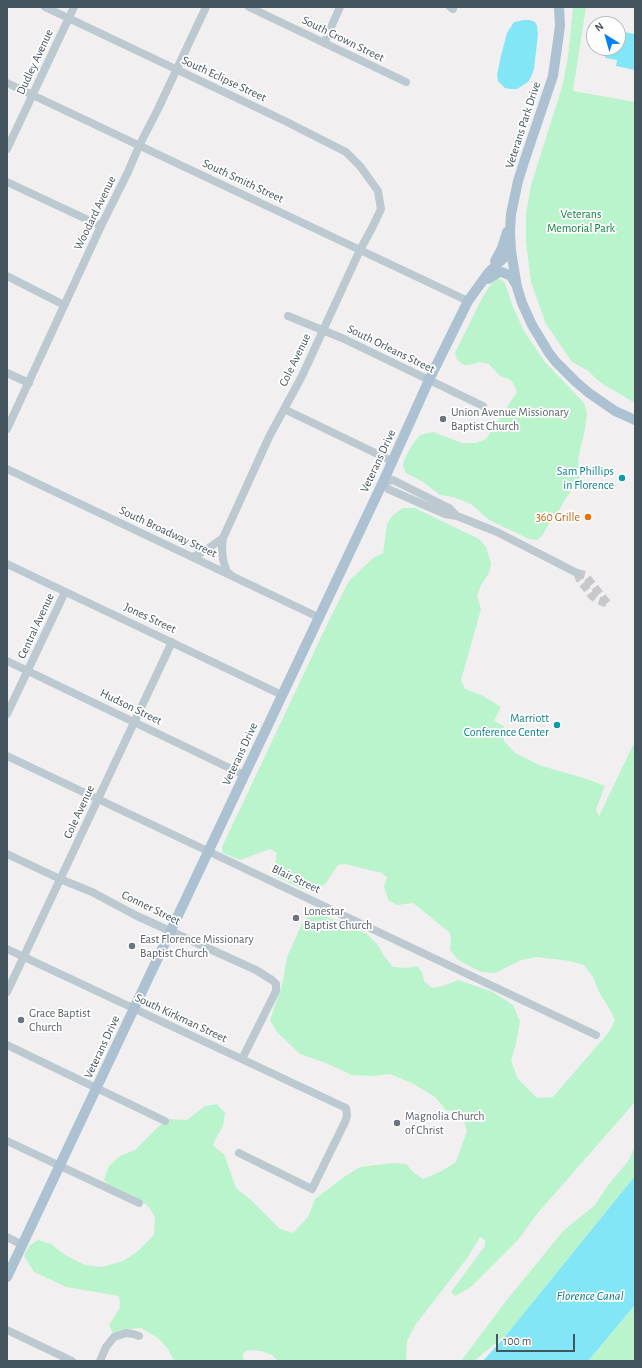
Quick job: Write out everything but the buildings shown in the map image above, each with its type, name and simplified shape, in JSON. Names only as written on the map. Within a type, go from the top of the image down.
[{"type":"main road","name":"Veterans Park Drive","points":[[517,287],[511,251],[511,214],[526,156],[553,76],[560,26],[559,7]]},
{"type":"main road","points":[[489,272],[502,248],[511,214]]},
{"type":"main road","name":"Veterans Drive","points":[[7,1277],[383,482],[429,380],[468,301],[489,272],[511,251]]},
{"type":"main road","points":[[479,284],[498,273],[502,272],[511,276],[532,325],[556,362],[589,393],[615,411],[635,420]]},
{"type":"street","name":"South Eclipse Street","points":[[45,7],[285,121],[346,152],[360,166],[378,191]]},
{"type":"street","name":"Dudley Avenue","points":[[7,149],[74,7]]},
{"type":"street","name":"Woodard Avenue","points":[[7,429],[101,226],[206,7]]},
{"type":"street","name":"South Crown Street","points":[[249,7],[406,82]]},
{"type":"street","points":[[324,43],[340,7]]},
{"type":"street","name":"South Smith Street","points":[[7,84],[468,301]]},
{"type":"street","points":[[7,182],[101,226]]},
{"type":"street","name":"Cole Avenue","points":[[234,577],[227,572],[223,560],[223,538],[269,436],[302,376],[360,250],[381,209],[378,191]]},
{"type":"street","points":[[7,276],[64,305]]},
{"type":"street","name":"South Orleans Street","points":[[288,316],[323,330],[483,406]]},
{"type":"street","points":[[7,373],[28,384]]},
{"type":"street","points":[[284,409],[392,461]]},
{"type":"street","name":"South Broadway Street","points":[[7,469],[318,617]]},
{"type":"street","points":[[383,482],[388,489],[445,514],[457,516],[496,532],[577,573]]},
{"type":"street","points":[[193,557],[223,538]]},
{"type":"street","name":"Jones Street","points":[[7,564],[282,695]]},
{"type":"street","name":"Central Avenue","points":[[7,714],[65,592]]},
{"type":"street","name":"Cole Avenue","points":[[7,992],[172,642]]},
{"type":"street","name":"Hudson Street","points":[[7,661],[244,774]]},
{"type":"street","name":"Blair Street","points":[[7,756],[596,1035]]},
{"type":"street","name":"Conner Street","points":[[7,854],[92,892],[131,913],[256,970],[272,980],[276,984],[276,991],[242,1059]]},
{"type":"street","name":"South Kirkman Street","points":[[7,949],[346,1108],[348,1116],[312,1189],[239,1153]]},
{"type":"street","points":[[7,1045],[165,1121]]},
{"type":"street","points":[[7,1141],[139,1203]]},
{"type":"street","points":[[7,1237],[22,1245]]},
{"type":"street","points":[[7,1330],[72,1361]]},
{"type":"street","points":[[100,1361],[106,1347],[114,1338],[126,1334],[139,1336]]},
{"type":"green space","name":"Veterans Memorial Park","points":[[573,7],[586,7],[573,91],[635,102],[635,403],[601,383],[587,370],[572,362],[546,324],[531,282],[526,242],[526,213],[531,185],[563,84],[568,57]]},
{"type":"green space","points":[[497,279],[502,280],[505,283],[513,307],[524,331],[545,362],[584,403],[587,413],[578,459],[580,474],[577,484],[565,499],[542,536],[537,540],[529,539],[489,520],[471,504],[453,497],[440,495],[423,482],[406,473],[403,466],[404,460],[412,445],[420,435],[433,432],[462,443],[476,443],[486,439],[517,392],[513,383],[509,379],[500,376],[489,364],[479,362],[464,365],[457,360],[455,353],[483,296],[492,283]]},
{"type":"green space","points":[[403,508],[415,508],[479,539],[486,547],[491,563],[489,573],[481,585],[477,596],[481,609],[461,680],[465,689],[483,696],[501,707],[494,721],[504,726],[504,741],[515,753],[539,765],[605,786],[596,810],[599,816],[635,741],[635,1102],[536,1215],[518,1240],[471,1287],[455,1296],[451,1292],[485,1246],[485,1240],[480,1237],[468,1257],[416,1324],[407,1341],[406,1361],[278,1361],[272,1355],[261,1351],[249,1350],[243,1353],[243,1359],[245,1361],[177,1361],[173,1359],[168,1349],[158,1338],[141,1328],[113,1333],[109,1325],[120,1307],[119,1296],[66,1287],[34,1272],[24,1256],[29,1246],[38,1240],[51,1244],[65,1255],[85,1265],[102,1267],[123,1261],[137,1252],[154,1235],[155,1217],[148,1206],[134,1196],[109,1185],[104,1180],[109,1166],[120,1156],[135,1150],[159,1126],[170,1119],[187,1120],[205,1106],[217,1104],[225,1113],[223,1126],[213,1146],[224,1154],[236,1188],[251,1200],[280,1229],[293,1233],[308,1217],[315,1199],[360,1167],[393,1163],[406,1164],[414,1173],[423,1179],[442,1171],[456,1162],[467,1131],[463,1118],[457,1112],[446,1110],[435,1097],[412,1083],[390,1074],[372,1076],[352,1075],[326,1063],[300,1054],[276,1031],[270,1020],[283,981],[287,957],[301,926],[308,915],[323,915],[367,934],[378,945],[384,956],[393,967],[408,968],[417,966],[422,972],[424,981],[432,988],[443,986],[458,980],[493,992],[513,1005],[520,1021],[511,1061],[518,1079],[537,1098],[553,1097],[609,1032],[615,1020],[600,994],[593,977],[584,965],[570,961],[537,957],[521,960],[495,973],[481,972],[458,960],[450,950],[450,933],[413,903],[397,905],[388,900],[384,886],[387,878],[382,873],[345,864],[338,865],[325,884],[318,889],[302,889],[277,877],[273,872],[277,853],[270,849],[240,860],[223,853],[222,847],[349,581],[373,558],[383,553],[387,524],[393,515]]},
{"type":"green space","points":[[635,1146],[635,1176],[507,1334],[474,1361],[461,1361],[506,1301],[564,1230],[594,1206],[609,1184],[629,1160]]},
{"type":"green space","points":[[635,1305],[635,1361],[588,1361]]},
{"type":"water","points":[[524,20],[535,22],[537,26],[538,34],[534,69],[528,82],[517,89],[505,88],[498,81],[497,75],[507,33],[514,22]]},
{"type":"water","points":[[626,32],[635,34],[635,70],[616,66],[617,60],[605,58],[605,56],[626,56]]},
{"type":"water","name":"Florence Canal","points":[[635,1176],[635,1305],[588,1361],[483,1361],[507,1334]]},
{"type":"tunnel","points":[[577,573],[580,580],[592,596],[597,600],[609,604]]},
{"type":"tunnel","points":[[577,573],[585,575],[608,604]]},
{"type":"place","name":"Union Avenue Missionary Baptist Church","points":[[443,419]]},
{"type":"place","name":"Sam Phillips in Florence","points":[[622,478]]},
{"type":"place","name":"360 Grille","points":[[588,517]]},
{"type":"place","name":"Marriott Conference Center","points":[[557,725]]},
{"type":"place","name":"Lonestar Baptist Church","points":[[296,918]]},
{"type":"place","name":"East Florence Missionary Baptist Church","points":[[132,946]]},
{"type":"place","name":"Grace Baptist Church","points":[[21,1020]]},
{"type":"place","name":"Magnolia Church of Christ","points":[[397,1123]]}]
